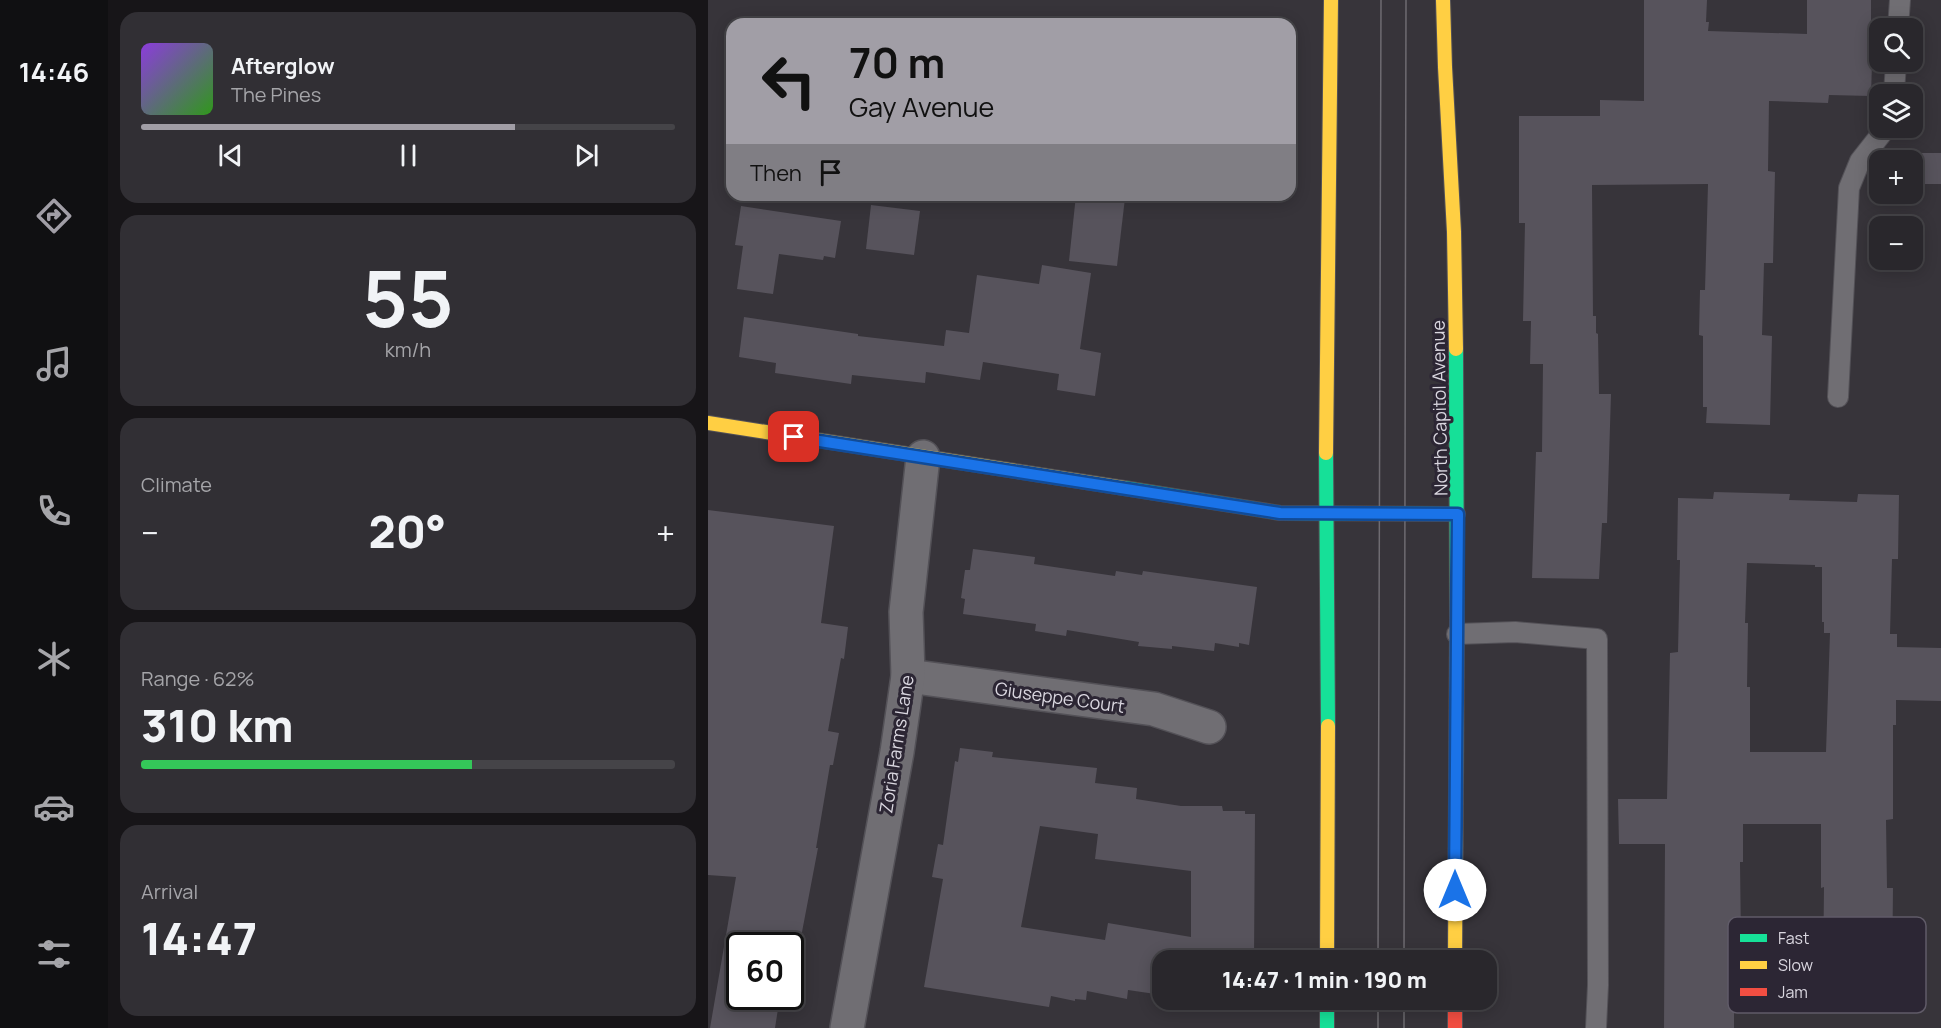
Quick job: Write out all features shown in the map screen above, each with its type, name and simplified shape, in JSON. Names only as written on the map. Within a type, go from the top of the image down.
[{"type":"main road","points":[[1327,950],[1328,570],[1325,513],[1331,0]]},
{"type":"main road","name":"North Capitol Avenue","points":[[1443,0],[1455,262],[1458,514],[1455,950]]},
{"type":"main road","points":[[708,423],[1280,513],[1458,514]]},
{"type":"main road","points":[[1327,1010],[1327,1028]]},
{"type":"main road","points":[[1455,1010],[1455,1028]]},
{"type":"street","name":"Zoria Farms Lane","points":[[847,1028],[897,752],[908,676],[906,612],[923,457]]},
{"type":"street","name":"Giuseppe Court","points":[[908,676],[1154,710],[1209,727]]},
{"type":"lane","points":[[1899,18],[1900,0]]},
{"type":"lane","points":[[1838,397],[1849,188],[1860,161],[1878,138]]},
{"type":"lane","points":[[1456,634],[1515,632],[1597,639],[1598,985],[1596,1028]]},
{"type":"building","points":[[1644,0],[1707,0],[1708,31],[1807,34],[1807,0],[1871,0],[1869,72],[1872,72],[1869,96],[1829,95],[1828,103],[1769,101],[1768,171],[1775,172],[1773,263],[1764,263],[1762,335],[1772,336],[1770,425],[1706,423],[1707,407],[1703,407],[1703,336],[1699,335],[1700,290],[1705,290],[1708,184],[1592,185],[1593,316],[1596,316],[1596,333],[1598,334],[1599,394],[1611,394],[1607,523],[1602,523],[1599,579],[1532,578],[1536,452],[1542,452],[1543,364],[1530,364],[1531,321],[1523,321],[1525,223],[1519,223],[1519,116],[1600,116],[1600,100],[1644,101]]},
{"type":"building","points":[[1923,153],[1941,153],[1941,184],[1923,184]]},
{"type":"building","points":[[1075,201],[1125,201],[1117,266],[1069,261]]},
{"type":"building","points":[[871,205],[920,211],[914,255],[866,249]]},
{"type":"building","points":[[741,206],[841,221],[835,258],[824,256],[823,260],[779,254],[773,294],[737,289],[743,246],[735,245]]},
{"type":"building","points":[[1042,265],[1091,273],[1080,349],[1101,353],[1095,396],[1057,390],[1059,374],[983,362],[980,380],[926,372],[925,383],[852,375],[851,384],[775,373],[776,363],[739,357],[744,317],[858,334],[858,336],[944,346],[946,330],[969,333],[977,275],[1039,284]]},
{"type":"building","points":[[1714,492],[1790,494],[1789,500],[1857,502],[1858,494],[1899,495],[1898,559],[1892,559],[1890,634],[1897,634],[1897,647],[1941,648],[1941,701],[1896,700],[1896,725],[1893,725],[1893,819],[1886,820],[1887,888],[1893,888],[1893,917],[1824,917],[1824,887],[1821,888],[1821,824],[1743,824],[1743,862],[1740,862],[1741,917],[1728,917],[1728,1013],[1734,1013],[1734,1028],[1664,1028],[1665,844],[1619,844],[1618,799],[1667,799],[1670,653],[1678,652],[1680,560],[1677,560],[1678,498],[1713,499]],"holes":[[[1747,563],[1815,565],[1815,567],[1822,567],[1822,622],[1824,622],[1824,633],[1830,633],[1826,752],[1750,752],[1750,687],[1747,687],[1748,623],[1745,623]]]},
{"type":"building","points":[[708,510],[834,526],[821,623],[848,627],[844,659],[841,658],[828,731],[839,733],[833,765],[830,765],[816,848],[818,848],[802,932],[727,932],[736,877],[708,875]]},
{"type":"building","points":[[973,549],[1035,557],[1034,564],[1115,576],[1116,571],[1142,575],[1143,571],[1257,587],[1249,645],[1239,643],[1239,647],[1215,643],[1214,651],[1172,646],[1172,649],[1138,646],[1139,642],[1067,630],[1066,636],[1035,631],[1036,624],[963,614],[965,599],[961,598],[965,570],[970,570]]},
{"type":"building","points":[[960,748],[993,752],[992,757],[1097,768],[1095,783],[1137,788],[1136,799],[1181,806],[1222,806],[1223,811],[1245,811],[1245,814],[1255,814],[1254,950],[1152,950],[1152,994],[1128,990],[1127,999],[1087,991],[1086,1000],[1075,999],[1075,1001],[1051,996],[1049,1007],[924,987],[943,879],[932,877],[938,844],[943,845],[955,761],[958,762]],"holes":[[[1040,826],[1098,834],[1095,859],[1191,871],[1191,937],[1108,923],[1105,940],[1021,927]]]},
{"type":"building","points":[[726,935],[726,1010],[778,1010],[775,1028],[710,1028]]},
{"type":"tram line","points":[[1378,950],[1381,0]]},
{"type":"tram line","points":[[1404,950],[1406,0]]},
{"type":"tram line","points":[[1378,1010],[1378,1028]]},
{"type":"tram line","points":[[1404,1010],[1404,1028]]},
{"type":"traffic: fast","points":[[1456,349],[1457,620]]},
{"type":"traffic: fast","points":[[1326,453],[1328,726]]},
{"type":"traffic: fast","points":[[1124,488],[1280,513],[1458,514]]},
{"type":"traffic: fast","points":[[1327,1010],[1327,1028]]},
{"type":"traffic: slow","points":[[1326,453],[1331,0]]},
{"type":"traffic: slow","points":[[1443,0],[1454,232],[1456,349]]},
{"type":"traffic: slow","points":[[708,423],[1124,488]]},
{"type":"traffic: slow","points":[[1455,950],[1457,620]]},
{"type":"traffic: slow","points":[[1327,950],[1328,726]]},
{"type":"traffic: jam","points":[[1455,1010],[1455,1028]]},
{"type":"route","points":[[794,437],[1280,513],[1458,514],[1455,890]]}]
